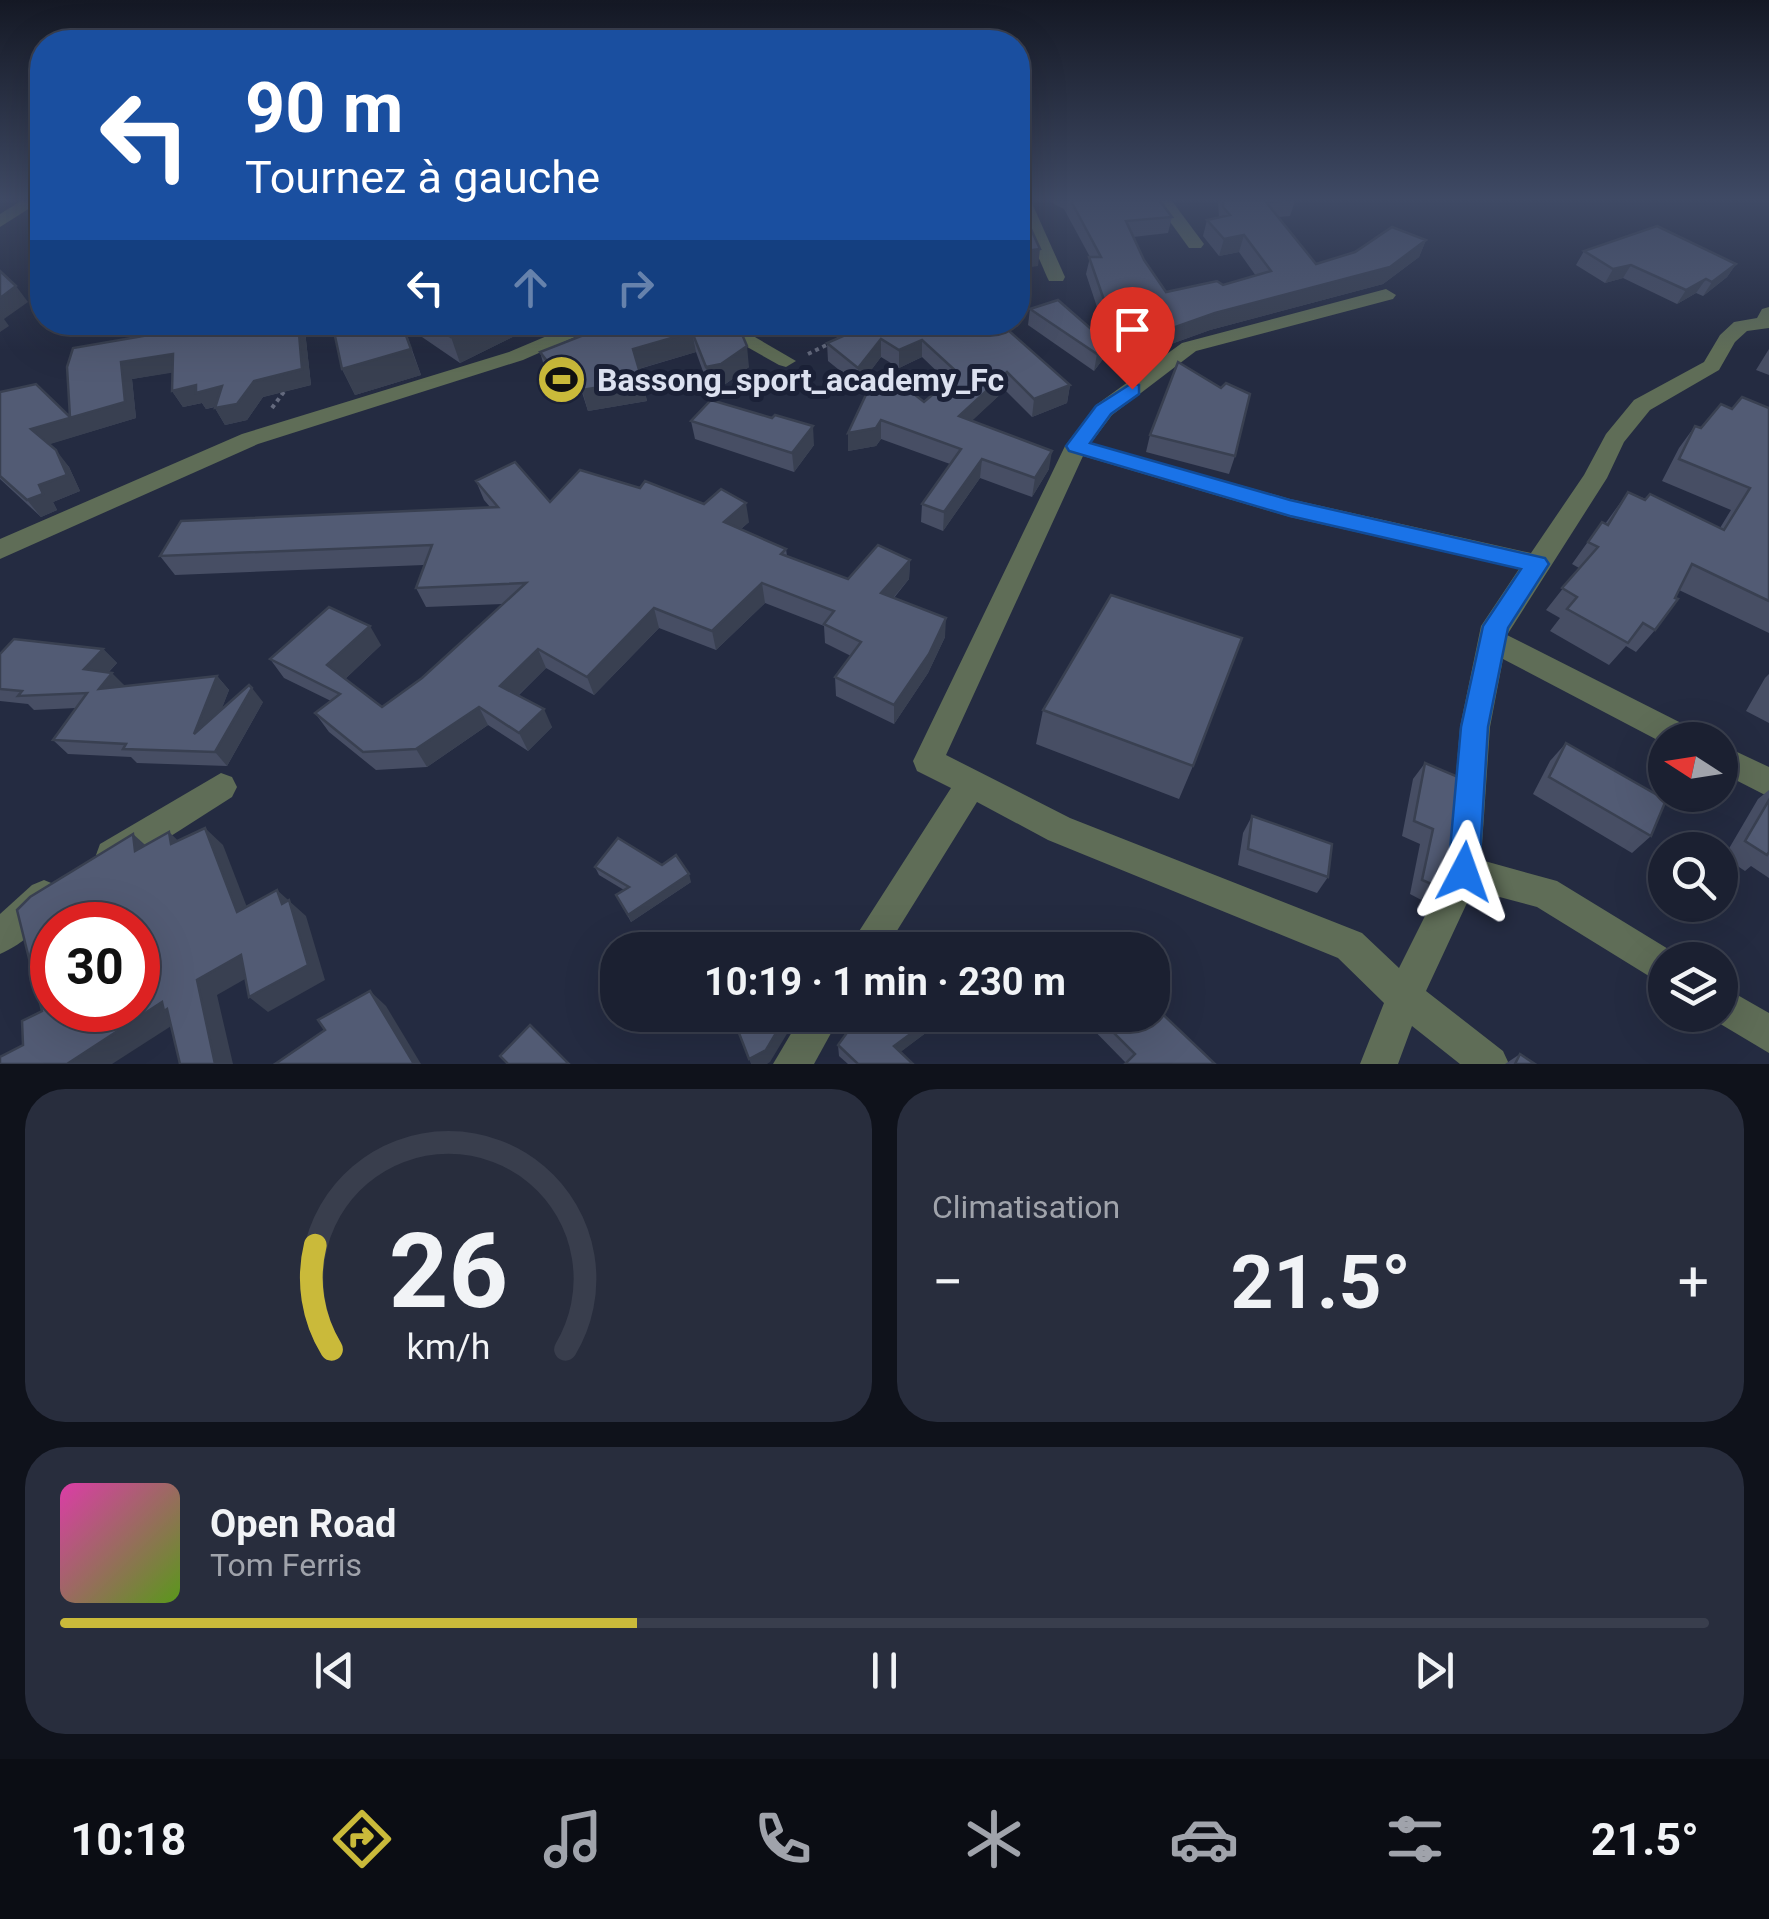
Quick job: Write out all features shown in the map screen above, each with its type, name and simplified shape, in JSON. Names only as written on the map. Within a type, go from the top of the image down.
[{"type":"street","points":[[1044,251],[1056,277]]},
{"type":"street","points":[[1386,295],[1190,348],[1104,410],[1076,446],[928,762],[1059,829],[1350,945],[1404,997],[1490,1064]]},
{"type":"street","points":[[1379,1064],[1404,997],[1464,872],[1475,727],[1496,626],[1595,478],[1614,439],[1642,405],[1712,366],[1727,340],[1741,326],[1764,322],[1769,313]]},
{"type":"street","points":[[0,550],[250,439],[516,356],[567,335]]},
{"type":"street","points":[[738,335],[786,360]]},
{"type":"street","points":[[1076,446],[1290,508],[1537,564]]},
{"type":"street","points":[[1493,641],[1651,722]]},
{"type":"street","points":[[1738,767],[1769,782]]},
{"type":"street","points":[[877,932],[972,783]]},
{"type":"street","points":[[0,937],[40,899],[222,787]]},
{"type":"street","points":[[1464,872],[1545,893],[1648,957]]},
{"type":"street","points":[[1738,1014],[1769,1034]]},
{"type":"street","points":[[792,1064],[812,1032]]},
{"type":"path","points":[[786,360],[824,349],[850,335]]},
{"type":"path","points":[[250,439],[293,379]]},
{"type":"building","points":[[1098,251],[1140,251],[1166,292],[1217,281],[1223,285],[1271,271],[1256,251],[1305,251],[1316,264],[1357,251],[1412,251],[1390,267],[1215,313],[1150,336],[1144,331],[1119,343],[1089,257],[1101,257]]},
{"type":"building","points":[[1584,251],[1708,251],[1736,264],[1712,282],[1706,279],[1686,290],[1631,265],[1613,269]]},
{"type":"building","points":[[0,271],[16,286],[0,298]]},
{"type":"building","points":[[1058,300],[1106,342],[1097,354],[1030,309]]},
{"type":"building","points":[[149,335],[299,335],[302,369],[254,381],[237,404],[215,408],[222,386],[196,393],[196,385],[172,391],[173,354],[121,362],[125,402],[31,429],[56,450],[67,475],[39,485],[43,494],[27,500],[0,476],[0,392],[36,384],[70,417],[67,367],[73,348]]},
{"type":"building","points":[[335,335],[406,335],[411,349],[342,369]]},
{"type":"building","points":[[584,335],[682,335],[633,349],[642,380],[582,390],[574,366],[554,370],[540,352]]},
{"type":"building","points":[[693,335],[742,335],[747,346],[721,364],[706,367]]},
{"type":"building","points":[[845,335],[1014,335],[1070,385],[1034,399],[1007,372],[959,416],[1052,451],[1035,478],[982,459],[944,512],[922,504],[961,449],[881,420],[876,428],[848,433],[871,384],[891,376],[924,402],[958,373],[922,340],[899,350],[881,339],[858,368],[827,343]]},
{"type":"building","points":[[1178,362],[1221,388],[1226,383],[1250,394],[1235,456],[1150,435]]},
{"type":"building","points":[[1742,397],[1769,408],[1769,601],[1692,564],[1675,598],[1678,599],[1655,630],[1643,623],[1628,643],[1567,609],[1577,597],[1562,588],[1598,547],[1588,542],[1602,522],[1608,525],[1628,492],[1645,500],[1650,494],[1724,530],[1750,488],[1679,459],[1695,426],[1701,428],[1721,404],[1732,409]]},
{"type":"building","points":[[711,400],[813,426],[792,453],[691,421]]},
{"type":"building","points":[[515,462],[550,502],[580,470],[640,488],[645,481],[704,504],[721,489],[746,503],[724,522],[786,549],[781,554],[848,579],[878,545],[910,560],[881,593],[946,618],[929,654],[894,705],[835,677],[861,642],[824,624],[834,611],[762,583],[712,631],[654,608],[587,677],[538,649],[500,686],[544,709],[519,733],[479,707],[416,749],[363,752],[315,713],[340,694],[270,659],[329,607],[370,626],[327,665],[382,707],[422,678],[526,583],[416,588],[432,545],[160,556],[181,521],[498,507],[476,481]]},
{"type":"building","points":[[1111,595],[1242,638],[1193,766],[1043,710]]},
{"type":"building","points":[[14,639],[103,649],[84,669],[112,673],[99,689],[217,676],[194,734],[249,685],[252,688],[215,752],[123,749],[126,744],[53,740],[87,693],[18,696],[22,691],[0,689],[0,654]]},
{"type":"building","points":[[1566,743],[1648,790],[1648,812],[1661,812],[1653,832],[1648,834],[1549,777]]},
{"type":"building","points":[[1425,763],[1463,779],[1459,840],[1455,839],[1450,870],[1441,888],[1422,880],[1433,829],[1414,821]]},
{"type":"building","points":[[1769,800],[1769,852],[1767,855],[1745,841]]},
{"type":"building","points":[[1252,816],[1332,844],[1328,877],[1248,849]]},
{"type":"building","points":[[205,828],[237,912],[277,890],[282,904],[289,900],[308,965],[249,997],[241,955],[197,980],[215,1064],[180,1064],[167,1009],[164,1011],[160,1003],[160,902],[30,902],[30,963],[17,910],[30,897],[133,834],[135,851],[169,832],[171,844]]},
{"type":"building","points":[[618,838],[662,865],[676,855],[689,874],[628,915],[616,895],[629,887],[595,867]]},
{"type":"building","points":[[370,991],[414,1064],[275,1064],[325,1030],[318,1020]]},
{"type":"building","points":[[30,1017],[30,1032],[116,1032],[67,1064],[0,1064],[0,1057],[23,1045],[22,1021]]},
{"type":"building","points":[[1170,1021],[1215,1064],[1125,1064],[1135,1054],[1113,1032],[1170,1032]]},
{"type":"building","points":[[530,1025],[569,1064],[508,1064],[500,1056]]},
{"type":"building","points":[[739,1032],[777,1032],[766,1050],[749,1059]]},
{"type":"building","points":[[848,1032],[913,1032],[894,1046],[913,1064],[858,1064],[838,1045]]},
{"type":"building","points":[[1520,1054],[1535,1064],[1515,1064]]},
{"type":"place","name":"Bassong_sport_academy_Fc","points":[[562,380]]},
{"type":"route","points":[[1132,389],[1104,410],[1076,446],[1290,508],[1537,564],[1496,626],[1475,727],[1464,872]]}]
